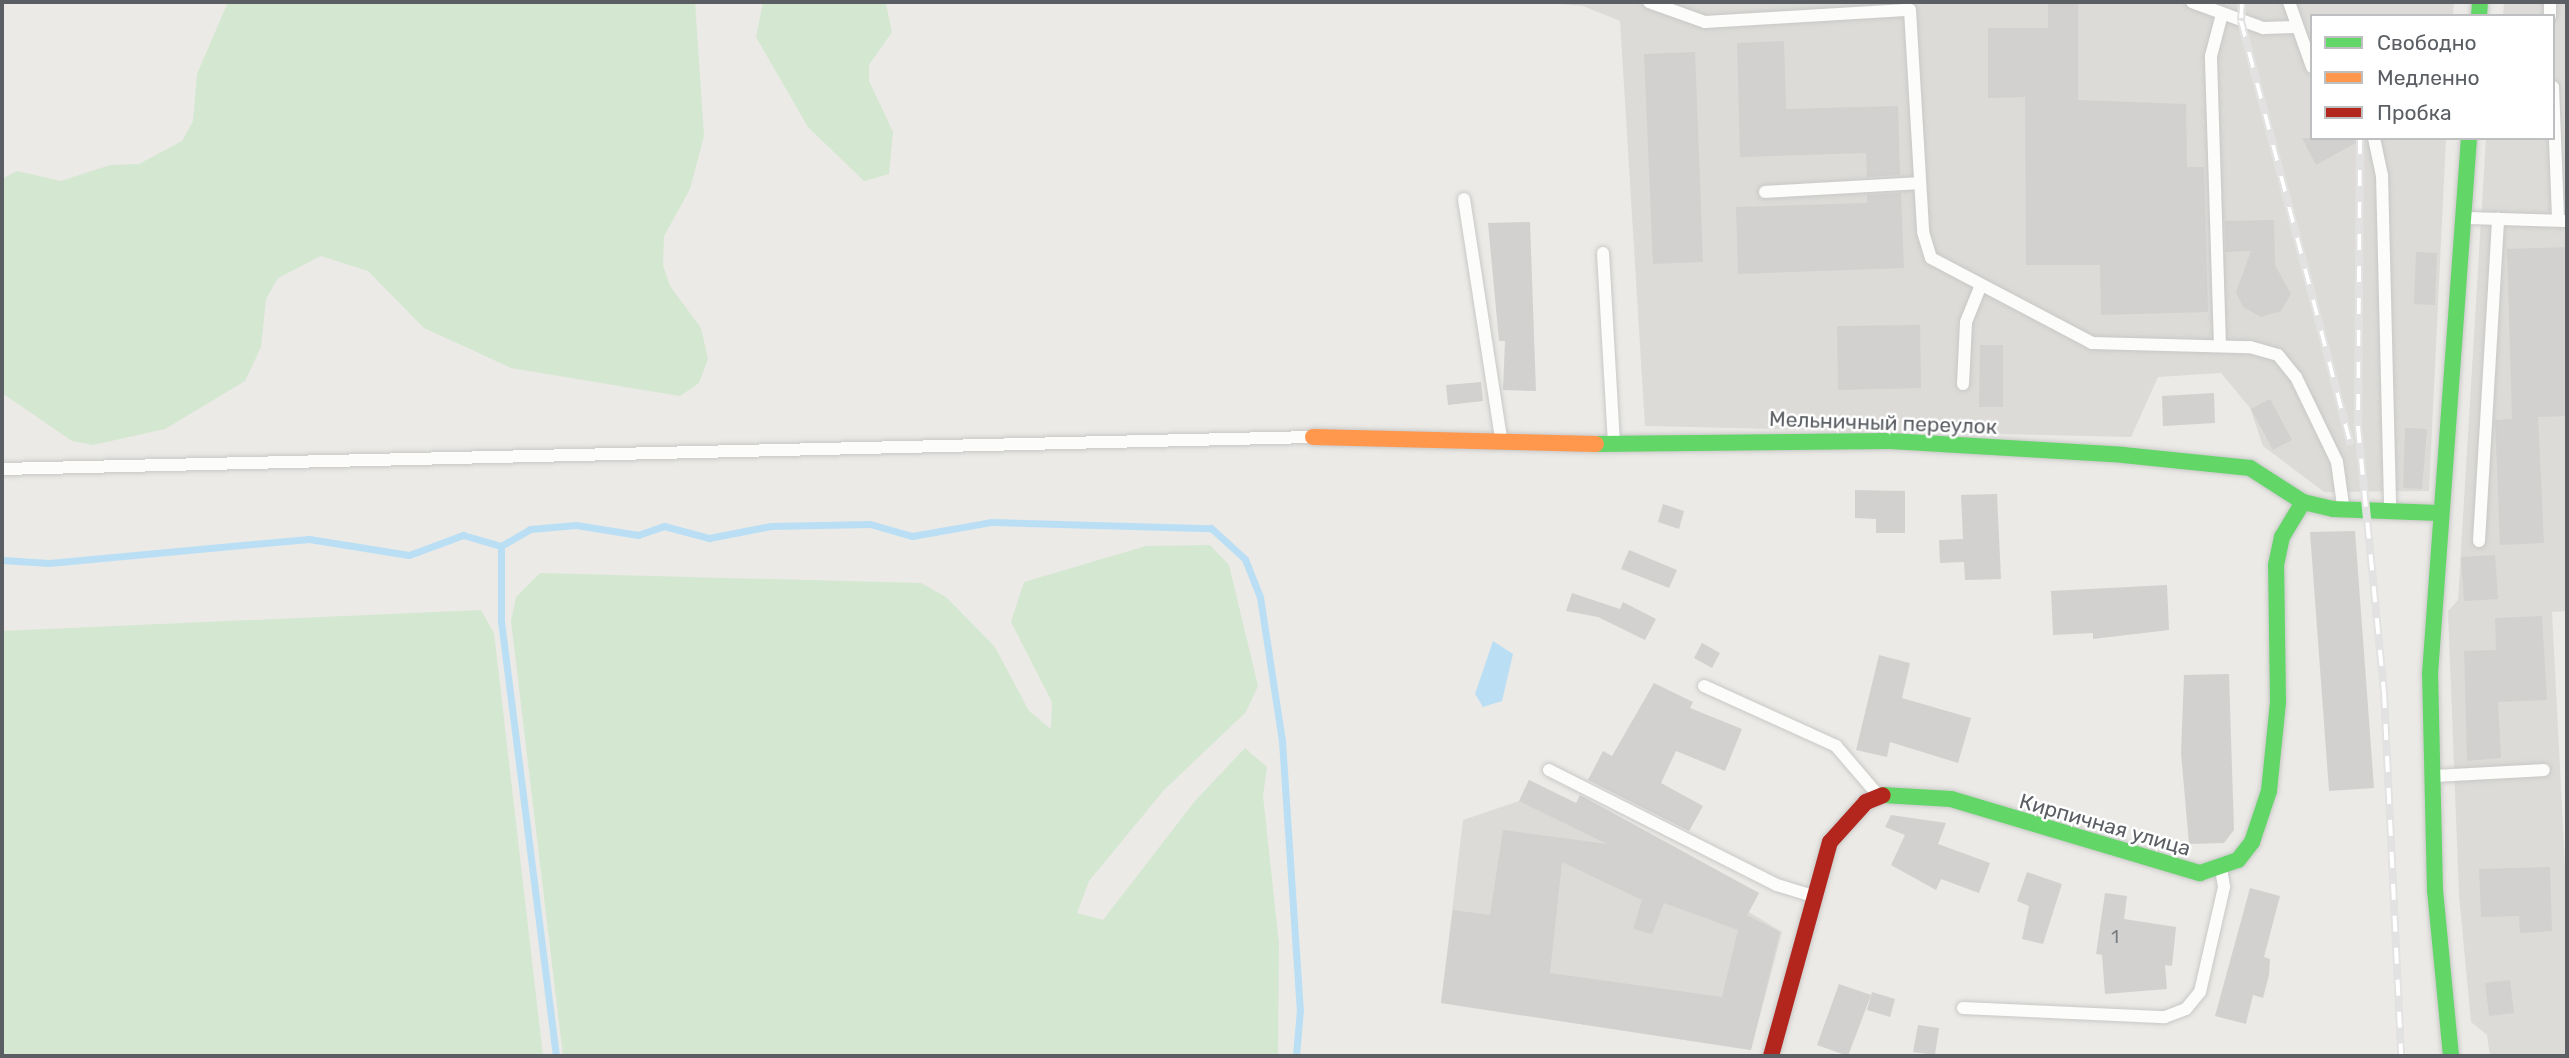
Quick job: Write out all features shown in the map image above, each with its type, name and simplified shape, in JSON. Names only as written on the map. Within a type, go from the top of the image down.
[{"type":"street","points":[[2451,1056],[2435,891],[2430,777],[2439,513],[2469,140]]},
{"type":"street","name":"Мельничный переулок","points":[[1313,437],[1501,442],[1889,441],[2194,460],[2249,468],[2304,502],[2343,509],[2439,513]]},
{"type":"street","points":[[2221,869],[2252,842],[2269,791],[2278,702],[2276,565],[2282,537],[2304,502]]},
{"type":"street","points":[[1771,1056],[1811,895],[1830,842],[1849,817],[1879,797]]},
{"type":"street","name":"Кирпичная улица","points":[[1879,797],[1951,799],[2169,869],[2221,869]]},
{"type":"lane","points":[[1649,2],[1693,21],[1914,6],[1920,183],[1931,258],[1980,288],[2092,343],[2265,349],[2288,365],[2339,469],[2343,509]]},
{"type":"lane","points":[[2192,2],[2263,29],[2295,27]]},
{"type":"lane","points":[[2290,2],[2295,27],[2310,62]]},
{"type":"lane","points":[[2220,346],[2211,56],[2222,13]]},
{"type":"lane","points":[[2462,218],[2563,221],[2555,114]]},
{"type":"lane","points":[[2374,140],[2382,175],[2390,511]]},
{"type":"lane","points":[[1765,192],[1920,183]]},
{"type":"lane","points":[[1464,199],[1501,442]]},
{"type":"lane","points":[[2479,541],[2498,219]]},
{"type":"lane","points":[[1603,253],[1614,440]]},
{"type":"lane","points":[[1963,384],[1966,322],[1980,288]]},
{"type":"lane","points":[[2,469],[1313,437]]},
{"type":"lane","points":[[1704,686],[1836,746],[1879,797]]},
{"type":"lane","points":[[1549,770],[1777,885],[1811,895]]},
{"type":"lane","points":[[2430,777],[2544,771]]},
{"type":"lane","points":[[1963,1008],[2165,1017],[2186,1009],[2200,992],[2224,887],[2221,869]]},
{"type":"shaded area","points":[[1537,2],[2454,2],[2453,14],[2310,14],[2310,140],[2446,140],[2429,491],[2324,492],[2263,446],[2250,408],[2221,373],[2158,377],[2131,437],[1645,426],[1620,21],[1583,6]]},
{"type":"shaded area","points":[[2504,2],[2567,2],[2567,611],[2552,612],[2567,905],[2567,1056],[2490,1056],[2487,1035],[2471,1022],[2459,895],[2448,611],[2458,600],[2486,140],[2555,140],[2555,14],[2503,14]]},
{"type":"shaded area","points":[[1529,780],[1759,893],[1749,912],[1782,932],[1751,1050],[1441,1003],[1463,820],[1519,801]]},
{"type":"green space","points":[[228,2],[695,2],[704,136],[690,189],[664,236],[663,265],[670,286],[701,328],[708,359],[699,383],[680,396],[511,368],[424,328],[368,271],[321,256],[278,278],[266,299],[261,347],[245,381],[165,429],[93,445],[72,441],[2,393],[2,179],[17,171],[61,181],[110,165],[139,164],[182,141],[193,121],[197,74]]},
{"type":"green space","points":[[763,2],[886,4],[892,32],[869,65],[869,81],[893,132],[889,174],[864,181],[808,127],[756,37]]},
{"type":"green space","points":[[1210,545],[1229,565],[1258,686],[1246,712],[1164,790],[1089,881],[1077,913],[1103,920],[1195,801],[1245,748],[1267,767],[1263,796],[1279,944],[1278,1056],[563,1056],[511,621],[516,597],[540,573],[921,583],[946,597],[995,647],[1029,711],[1051,729],[1052,702],[1011,622],[1024,582],[1146,546]]},
{"type":"green space","points":[[481,610],[494,633],[543,1056],[2,1056],[2,631]]},
{"type":"water","points":[[1493,641],[1513,654],[1502,701],[1483,707],[1475,694]]},
{"type":"building","points":[[2048,2],[2078,2],[2078,100],[2186,104],[2187,167],[2204,167],[2208,312],[2101,315],[2100,265],[2026,265],[2025,97],[1988,98],[1988,28],[2048,28]]},
{"type":"building","points":[[1784,41],[1786,109],[1898,106],[1900,175],[1867,177],[1866,153],[1740,157],[1737,43]]},
{"type":"building","points":[[1695,52],[1703,262],[1653,264],[1644,54]]},
{"type":"building","points":[[2302,138],[2361,140],[2316,165]]},
{"type":"building","points":[[1901,193],[1904,268],[1738,274],[1736,207],[1867,203],[1867,195]]},
{"type":"building","points":[[2274,220],[2275,265],[2291,294],[2281,311],[2261,317],[2243,307],[2236,292],[2251,251],[2226,252],[2225,221]]},
{"type":"building","points":[[1530,222],[1536,391],[1503,390],[1505,341],[1499,341],[1488,223]]},
{"type":"building","points":[[2567,247],[2567,416],[2538,417],[2544,543],[2500,545],[2495,420],[2512,419],[2507,249]]},
{"type":"building","points":[[2416,252],[2437,253],[2435,305],[2414,304]]},
{"type":"building","points":[[1920,325],[1921,388],[1838,390],[1837,326]]},
{"type":"building","points":[[1980,345],[2003,345],[2003,407],[1979,407]]},
{"type":"building","points":[[1481,382],[1483,401],[1448,405],[1446,385]]},
{"type":"building","points":[[2214,393],[2215,423],[2163,426],[2162,396]]},
{"type":"building","points":[[2270,399],[2292,440],[2273,450],[2251,409]]},
{"type":"building","points":[[2405,428],[2427,429],[2422,489],[2403,488]]},
{"type":"building","points":[[1855,490],[1905,491],[1905,533],[1876,533],[1876,519],[1855,518]]},
{"type":"building","points":[[1997,494],[2001,579],[1965,580],[1964,562],[1940,563],[1939,540],[1963,539],[1961,495]]},
{"type":"building","points":[[1663,504],[1684,511],[1679,529],[1658,522]]},
{"type":"building","points":[[2355,531],[2374,788],[2329,791],[2310,532]]},
{"type":"building","points":[[1629,550],[1677,570],[1669,588],[1621,569]]},
{"type":"building","points":[[2495,555],[2498,599],[2464,601],[2461,557]]},
{"type":"building","points":[[2167,585],[2169,630],[2093,639],[2093,633],[2053,635],[2051,591]]},
{"type":"building","points":[[1572,593],[1620,609],[1623,602],[1656,619],[1645,640],[1598,617],[1566,611]]},
{"type":"building","points":[[2542,616],[2547,700],[2498,702],[2501,758],[2467,761],[2464,651],[2496,650],[2495,618]]},
{"type":"building","points":[[1702,643],[1720,653],[1712,668],[1694,658]]},
{"type":"building","points":[[1879,655],[1910,663],[1902,698],[1971,718],[1958,763],[1890,742],[1887,757],[1856,750]]},
{"type":"building","points":[[2229,674],[2234,830],[2224,843],[2189,844],[2181,753],[2184,675]]},
{"type":"building","points":[[1654,683],[1693,702],[1690,708],[1742,729],[1725,771],[1676,751],[1661,783],[1703,806],[1689,831],[1588,780],[1603,751],[1612,756]]},
{"type":"building","points":[[1529,780],[1576,803],[1580,795],[1759,893],[1747,915],[1780,932],[1751,1050],[1441,1003],[1453,910],[1490,915],[1503,830],[1607,844],[1519,801]],"holes":[[[1562,862],[1642,900],[1633,929],[1652,934],[1664,903],[1738,930],[1722,997],[1550,973]]]},
{"type":"building","points":[[1891,815],[1946,823],[1938,844],[1990,863],[1979,893],[1941,879],[1936,890],[1891,865],[1905,835],[1885,827]]},
{"type":"building","points":[[2550,867],[2552,931],[2520,933],[2519,916],[2481,917],[2479,869]]},
{"type":"building","points":[[2027,872],[2062,884],[2043,944],[2022,939],[2029,906],[2017,901]]},
{"type":"building","points":[[2250,888],[2280,896],[2264,957],[2270,959],[2263,998],[2253,995],[2246,1024],[2215,1016]]},
{"type":"building","points":[[2105,893],[2127,896],[2124,919],[2176,927],[2172,966],[2165,965],[2167,989],[2105,994],[2102,955],[2096,954]]},
{"type":"building","points":[[2510,980],[2514,1013],[2489,1016],[2485,983]]},
{"type":"building","points":[[1839,984],[1871,995],[1848,1056],[1817,1045]]},
{"type":"building","points":[[1872,992],[1895,999],[1890,1017],[1867,1010]]},
{"type":"building","points":[[1918,1025],[1939,1028],[1935,1055],[1913,1052]]},
{"type":"waterway","points":[[2,560],[49,563],[309,539],[409,555],[463,535],[501,546],[530,529],[576,525],[638,535],[664,526],[709,538],[771,526],[870,524],[912,536],[991,522],[1211,528],[1245,559],[1260,597],[1282,741],[1300,1009],[1296,1056]]},
{"type":"waterway","points":[[501,546],[501,621],[556,1056]]},
{"type":"railway","points":[[2242,2],[2241,21],[2351,445]]},
{"type":"railway","points":[[2360,140],[2358,427],[2384,692],[2401,1056]]},
{"type":"traffic: fast","points":[[2479,14],[2480,2]]},
{"type":"traffic: fast","points":[[2451,1056],[2435,891],[2430,674],[2469,140]]},
{"type":"traffic: fast","points":[[1596,444],[1890,441],[2123,455],[2250,468],[2303,502],[2333,509],[2439,513]]},
{"type":"traffic: fast","points":[[1883,795],[1951,799],[2200,873],[2238,860],[2252,842],[2269,791],[2278,702],[2276,565],[2282,537],[2303,502]]},
{"type":"traffic: slow","points":[[1313,437],[1596,444]]},
{"type":"traffic: jam","points":[[1771,1056],[1830,842],[1866,802],[1883,795]]}]
